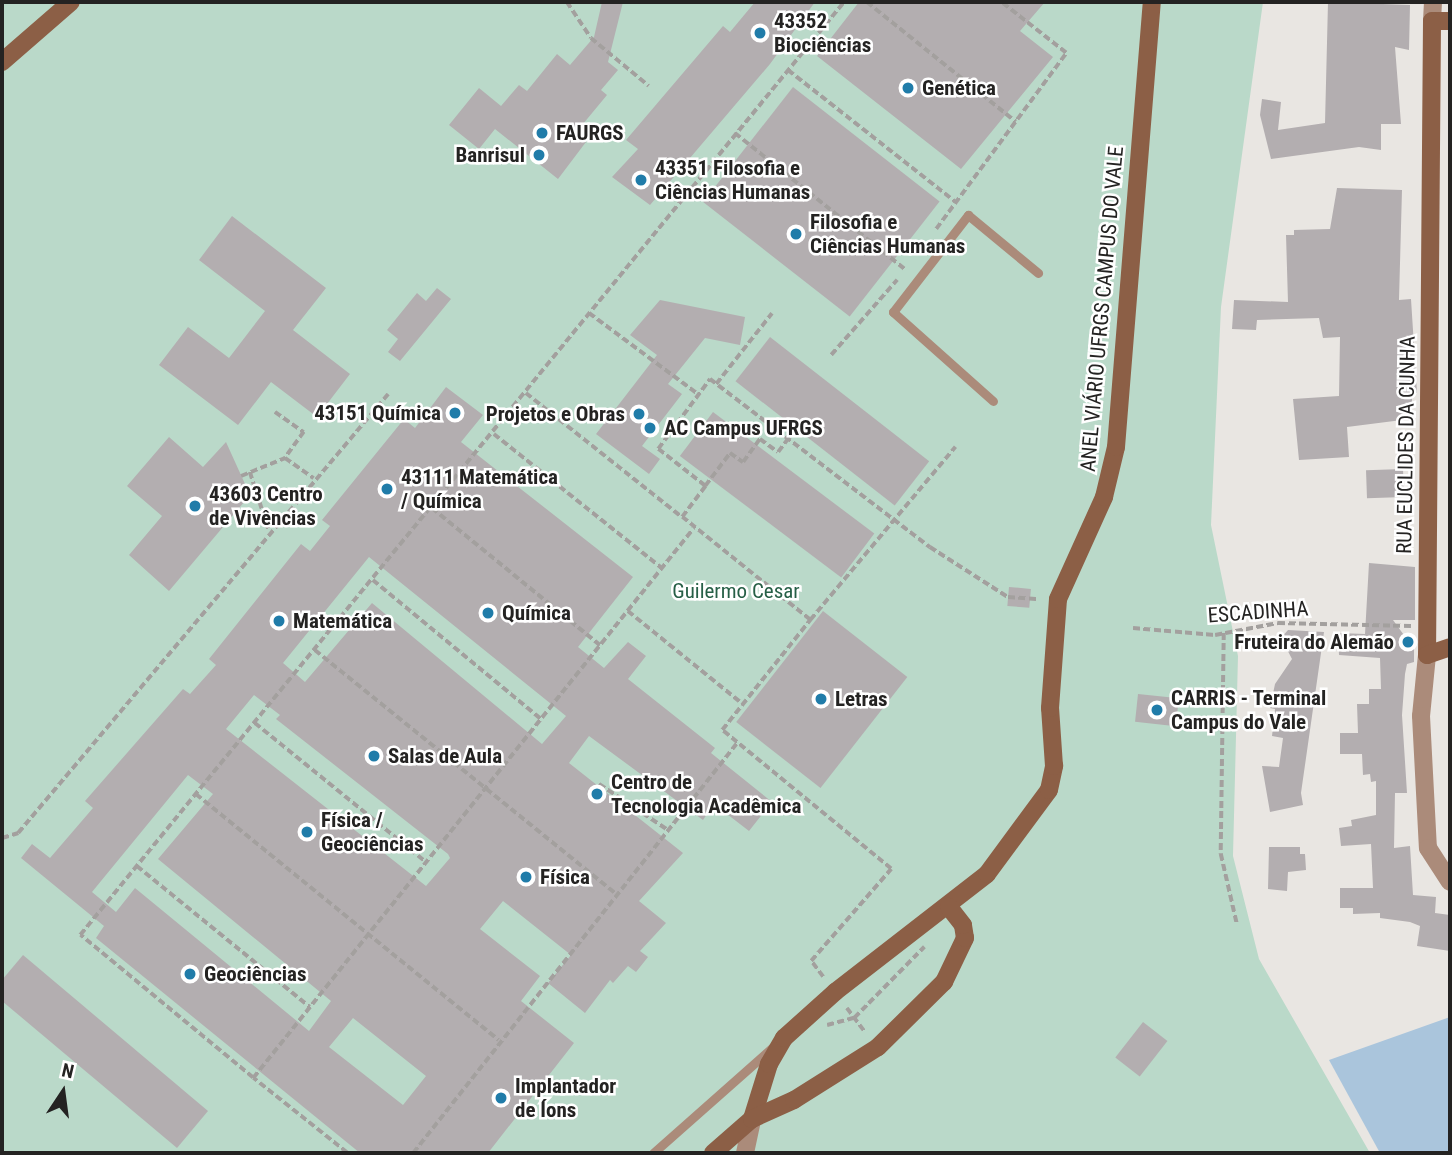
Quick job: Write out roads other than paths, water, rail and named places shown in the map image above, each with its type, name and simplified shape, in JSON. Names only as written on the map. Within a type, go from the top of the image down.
[{"type":"street","points":[[2,62],[71,2]]},
{"type":"street","name":"ANEL VIÁRIO UFRGS CAMPUS DO VALE","points":[[752,1119],[769,1064],[784,1038],[835,992],[949,908],[987,874],[1049,790],[1054,766],[1051,708],[1058,599],[1104,497],[1116,446],[1152,2]]},
{"type":"street","name":"RUA EUCLIDES DA CUNHA","points":[[1433,2],[1427,655],[1421,716],[1428,848],[1450,882]]},
{"type":"street","points":[[1432,21],[1450,21]]},
{"type":"street","points":[[1427,655],[1450,647]]},
{"type":"street","points":[[713,1153],[752,1119],[794,1100],[878,1047],[944,982],[965,937],[963,925],[949,908]]},
{"type":"street","points":[[745,1153],[752,1119]]},
{"type":"lane","points":[[993,401],[893,312],[968,215],[1038,273]]},
{"type":"lane","points":[[653,1153],[784,1038]]},
{"type":"water","points":[[1450,1017],[1450,1153],[1380,1153],[1329,1060]]},
{"type":"place","name":"43352 Biociências","points":[[760,33]]},
{"type":"place","name":"Genética","points":[[908,88]]},
{"type":"place","name":"FAURGS","points":[[542,133]]},
{"type":"place","name":"Banrisul","points":[[539,155]]},
{"type":"place","name":"43351 Filosofia e Ciências Humanas","points":[[641,180]]},
{"type":"place","name":"Filosofia e Ciências Humanas","points":[[796,234]]},
{"type":"place","name":"43151 Química","points":[[455,413]]},
{"type":"place","name":"Projetos e Obras","points":[[639,414]]},
{"type":"place","name":"AC Campus UFRGS","points":[[650,428]]},
{"type":"place","name":"43111 Matemática / Química","points":[[387,489]]},
{"type":"place","name":"43603 Centro de Vivências","points":[[195,506]]},
{"type":"place","name":"Química","points":[[488,613]]},
{"type":"place","name":"Matemática","points":[[279,621]]},
{"type":"place","name":"Fruteira do Alemão","points":[[1408,642]]},
{"type":"place","name":"Letras","points":[[821,699]]},
{"type":"place","name":"CARRIS - Terminal Campus do Vale","points":[[1157,710]]},
{"type":"place","name":"Salas de Aula","points":[[374,756]]},
{"type":"place","name":"Centro de Tecnologia Acadêmica","points":[[597,794]]},
{"type":"place","name":"Física / Geociências","points":[[307,832]]},
{"type":"place","name":"Física","points":[[526,877]]},
{"type":"place","name":"Geociências","points":[[190,974]]},
{"type":"place","name":"Implantador de Íons","points":[[501,1098]]},
{"type":"park label","name":"Guilermo Cesar","points":[[736,591]]}]
